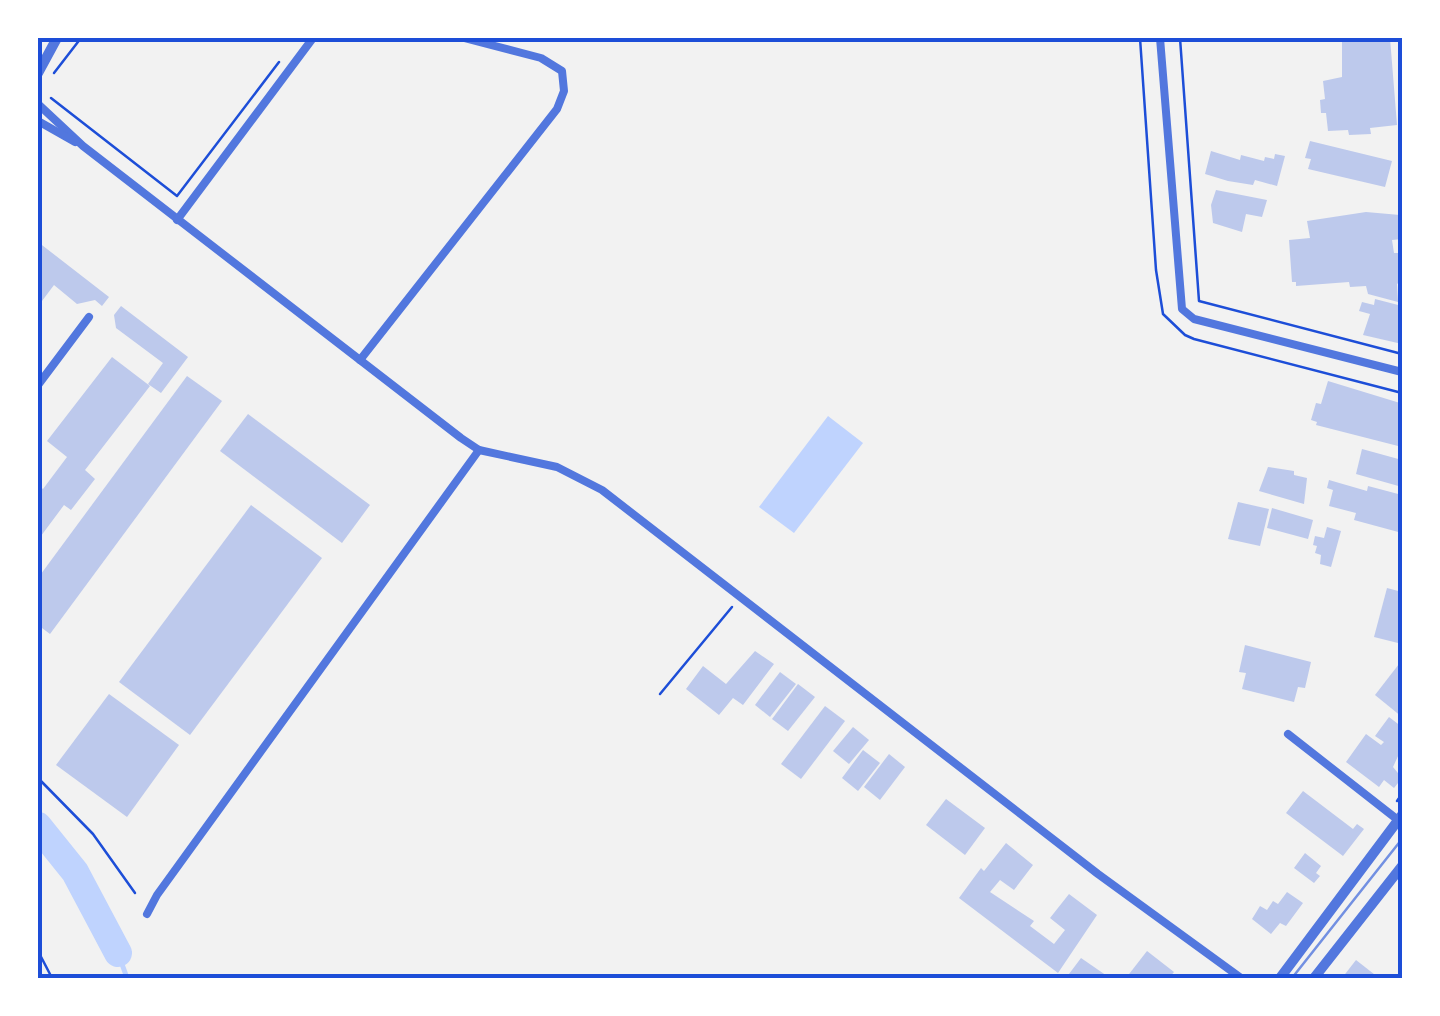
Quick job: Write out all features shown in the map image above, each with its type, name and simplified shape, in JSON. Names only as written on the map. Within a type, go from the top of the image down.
[{"type":"street","points":[[38,55],[56,38]]},
{"type":"street","points":[[38,72],[56,38]]},
{"type":"street","points":[[177,220],[314,38]]},
{"type":"street","points":[[360,360],[557,109],[564,91],[562,71],[540,58],[464,38]]},
{"type":"street","points":[[1160,38],[1182,309],[1194,319],[1402,372]]},
{"type":"street","points":[[38,104],[177,220],[478,450],[557,466],[602,490],[1098,874],[1240,978]]},
{"type":"street","points":[[38,121],[84,146]]},
{"type":"street","points":[[38,384],[89,317]]},
{"type":"street","points":[[147,914],[156,896],[478,450]]},
{"type":"street","points":[[1280,978],[1400,818],[1288,734]]},
{"type":"street","points":[[1314,978],[1402,866]]},
{"type":"path","points":[[52,76],[81,38]]},
{"type":"path","points":[[1140,38],[1156,270],[1163,314],[1194,339],[1402,393]]},
{"type":"path","points":[[1180,38],[1199,300],[1402,354]]},
{"type":"path","points":[[42,92],[176,196],[286,53]]},
{"type":"path","points":[[660,694],[740,597]]},
{"type":"path","points":[[38,778],[94,834],[135,893]]},
{"type":"path","points":[[38,951],[52,978]]},
{"type":"water","points":[[828,416],[863,443],[794,533],[759,507]]},
{"type":"building","points":[[1342,38],[1390,38],[1397,125],[1370,128],[1371,134],[1328,131],[1320,100],[1325,99],[1323,81],[1342,77]]},
{"type":"building","points":[[1310,141],[1392,161],[1385,187],[1308,169],[1311,159],[1305,158]]},
{"type":"building","points":[[1211,151],[1240,160],[1241,155],[1264,161],[1265,157],[1274,159],[1275,154],[1285,156],[1277,186],[1255,180],[1253,185],[1228,181],[1205,174]]},
{"type":"building","points":[[1216,190],[1267,200],[1262,217],[1246,214],[1242,232],[1213,223],[1211,205]]},
{"type":"building","points":[[1366,212],[1400,215],[1402,239],[1392,240],[1394,253],[1402,253],[1398,302],[1368,294],[1366,286],[1350,287],[1349,282],[1296,286],[1292,282],[1289,240],[1310,238],[1307,221]]},
{"type":"building","points":[[38,242],[109,297],[102,306],[95,300],[77,304],[54,285],[42,301],[38,298]]},
{"type":"building","points":[[1375,299],[1402,306],[1402,344],[1363,335],[1370,314],[1359,311],[1362,302],[1374,305]]},
{"type":"building","points":[[121,306],[188,357],[161,393],[148,384],[163,363],[116,328],[114,315]]},
{"type":"building","points":[[112,357],[150,386],[85,470],[95,479],[71,510],[64,505],[38,540],[38,485],[43,489],[67,457],[47,441]]},
{"type":"building","points":[[187,376],[222,401],[50,634],[38,625],[38,578]]},
{"type":"building","points":[[1328,381],[1400,403],[1402,447],[1316,425],[1311,420]]},
{"type":"building","points":[[248,414],[370,505],[342,543],[220,451]]},
{"type":"building","points":[[1362,449],[1402,460],[1402,487],[1356,474]]},
{"type":"building","points":[[1268,467],[1294,471],[1294,475],[1307,478],[1304,504],[1259,491]]},
{"type":"building","points":[[1329,480],[1367,491],[1368,486],[1402,495],[1402,533],[1354,520],[1356,513],[1329,506],[1333,490],[1327,488]]},
{"type":"building","points":[[1238,502],[1269,509],[1260,546],[1228,539]]},
{"type":"building","points":[[251,505],[322,558],[190,735],[119,682]]},
{"type":"building","points":[[1272,508],[1313,520],[1308,539],[1267,528]]},
{"type":"building","points":[[1327,527],[1341,531],[1331,567],[1320,564],[1321,555],[1315,553],[1317,546],[1313,545],[1315,536],[1324,538]]},
{"type":"building","points":[[1387,588],[1402,592],[1402,644],[1374,637]]},
{"type":"building","points":[[1245,645],[1311,662],[1305,688],[1298,687],[1294,702],[1242,689],[1246,673],[1239,672]]},
{"type":"building","points":[[755,651],[774,664],[743,705],[733,698],[719,715],[686,689],[703,666],[726,684]]},
{"type":"building","points":[[1399,664],[1402,667],[1402,717],[1375,695]]},
{"type":"building","points":[[780,672],[796,684],[770,717],[755,705]]},
{"type":"building","points":[[798,684],[815,697],[788,731],[772,719]]},
{"type":"building","points":[[109,694],[179,745],[127,817],[56,765]]},
{"type":"building","points":[[825,706],[845,721],[801,779],[781,764]]},
{"type":"building","points":[[1389,717],[1402,727],[1402,757],[1399,754],[1393,767],[1402,778],[1394,788],[1384,780],[1379,787],[1346,762],[1366,734],[1381,745],[1384,742],[1375,736]]},
{"type":"building","points":[[853,727],[869,740],[849,764],[833,751]]},
{"type":"building","points":[[863,750],[880,763],[858,791],[842,778]]},
{"type":"building","points":[[889,754],[905,767],[880,800],[864,787]]},
{"type":"building","points":[[1303,791],[1353,829],[1357,824],[1364,829],[1343,856],[1286,813]]},
{"type":"building","points":[[946,799],[985,828],[965,855],[926,825]]},
{"type":"building","points":[[1006,843],[1033,865],[1014,890],[1000,880],[990,892],[1034,921],[1030,926],[1054,944],[1065,930],[1050,918],[1069,894],[1097,915],[1058,973],[959,898]]},
{"type":"building","points":[[1305,853],[1321,866],[1314,883],[1294,868]]},
{"type":"building","points":[[1287,892],[1303,903],[1286,926],[1280,923],[1271,934],[1252,919],[1260,906],[1267,910]]},
{"type":"building","points":[[1147,951],[1174,972],[1169,978],[1126,978]]},
{"type":"building","points":[[1081,958],[1110,978],[1066,978]]},
{"type":"building","points":[[1356,960],[1379,978],[1342,978]]},
{"type":"waterway","points":[[38,826],[75,872],[118,953]]},
{"type":"waterway","points":[[118,953],[127,978]]},
{"type":"tram line","points":[[1292,978],[1402,839]]}]
